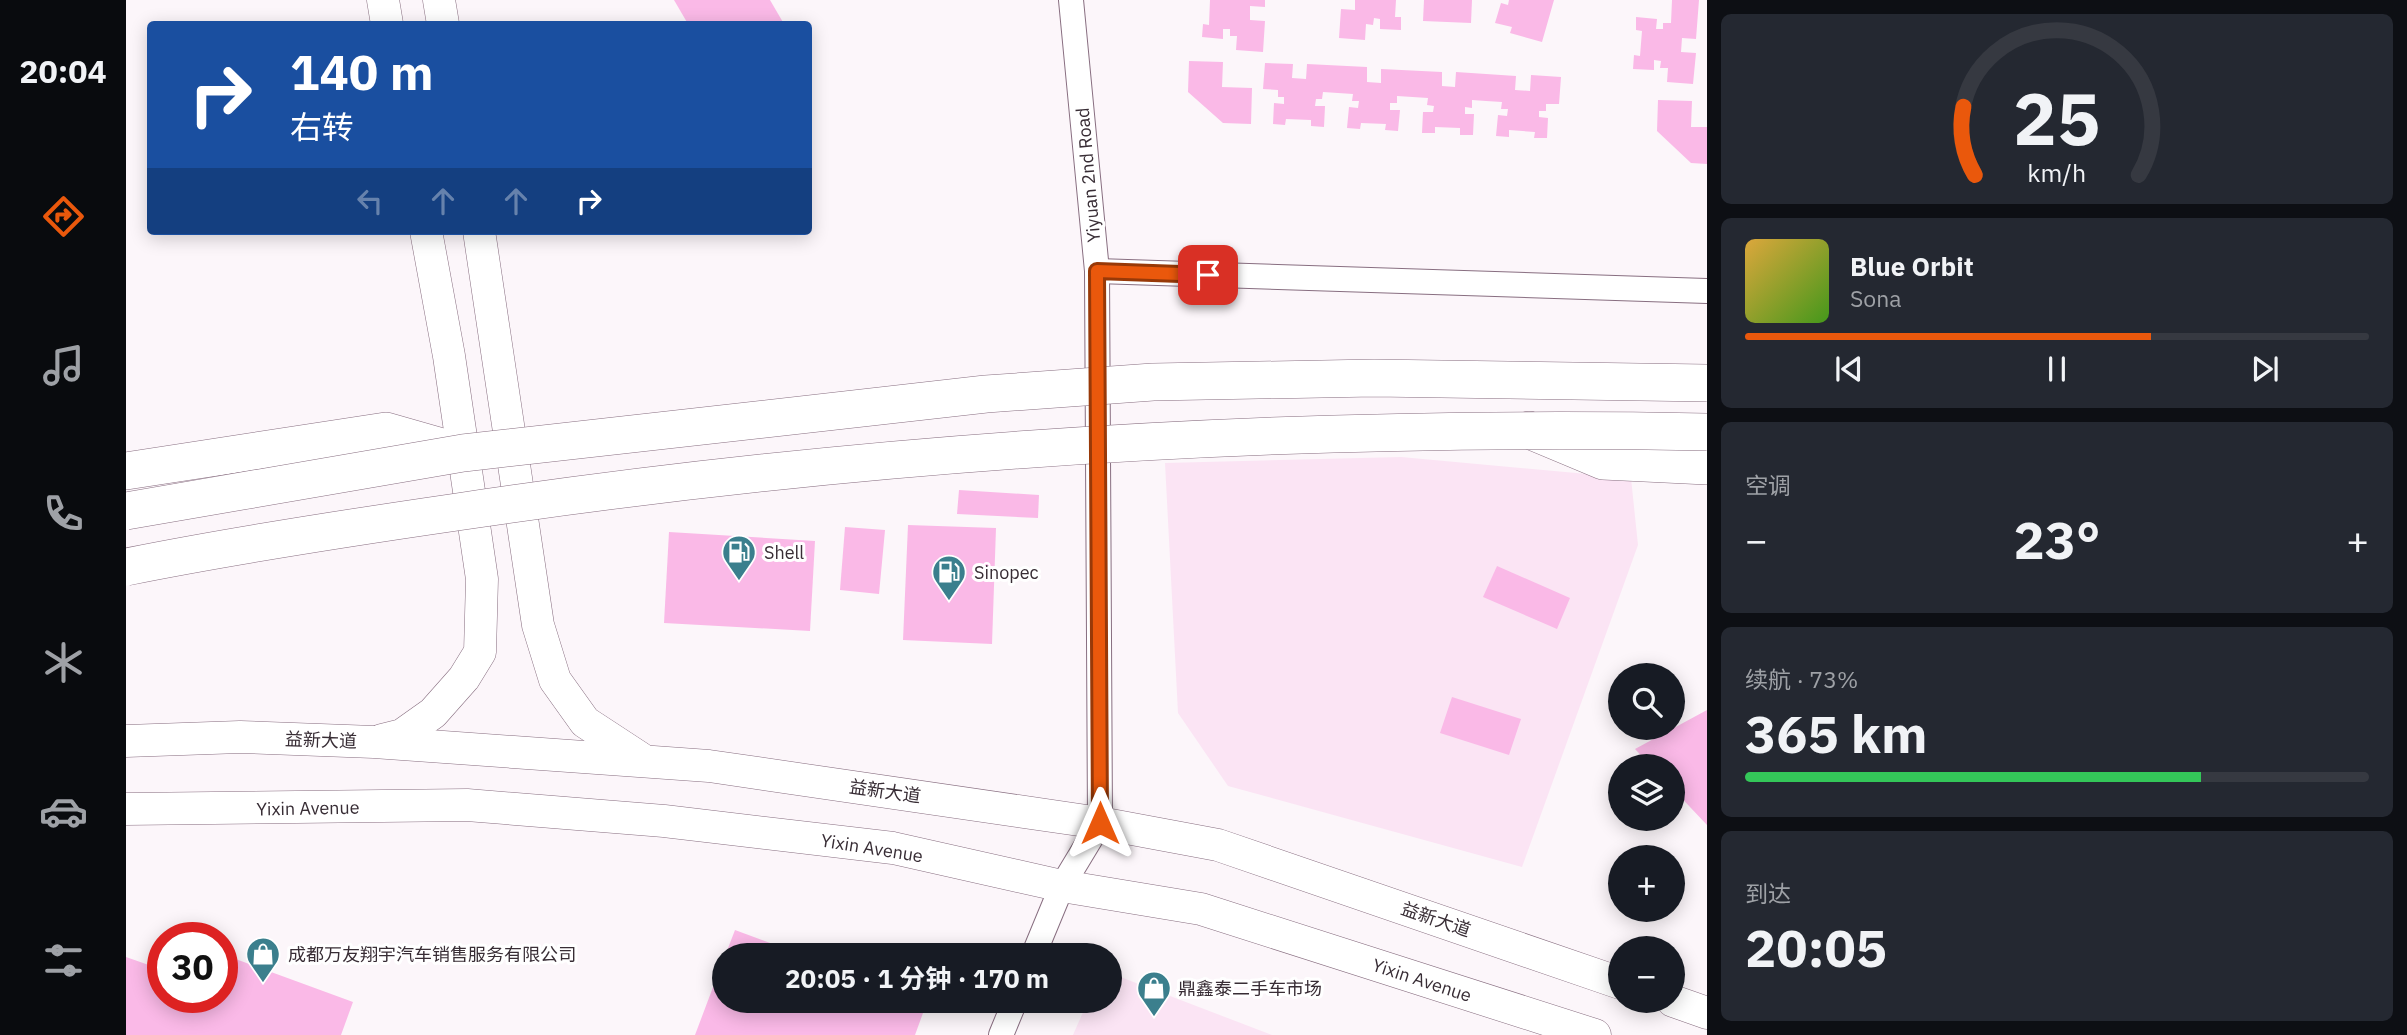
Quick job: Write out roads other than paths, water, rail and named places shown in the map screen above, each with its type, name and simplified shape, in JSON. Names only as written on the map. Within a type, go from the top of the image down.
[{"type":"highway","points":[[126,511],[463,453],[986,394],[1153,382],[1374,378],[1707,383]]},
{"type":"highway","points":[[1525,429],[1603,461],[1707,466]]},
{"type":"highway","points":[[126,567],[531,500],[689,478],[831,464],[1154,441],[1525,429],[1707,432]]},
{"type":"highway","points":[[126,471],[386,431],[463,453]]},
{"type":"main road","points":[[383,0],[386,21]]},
{"type":"main road","points":[[439,0],[442,21]]},
{"type":"main road","points":[[374,742],[402,734],[433,713],[464,678],[480,652],[482,579],[449,356],[427,235]]},
{"type":"main road","points":[[480,235],[538,625],[551,669],[555,680],[585,722],[644,761]]},
{"type":"main road","name":"益新大道","points":[[126,741],[240,737],[374,742],[709,766],[1100,823],[1218,845],[1608,979]]},
{"type":"main road","name":"Yixin Avenue","points":[[126,809],[467,805],[598,816],[893,848],[1062,886],[1201,909],[1595,1035]]},
{"type":"main road","points":[[1685,1005],[1707,1013]]},
{"type":"street","name":"Yiyuan 2nd Road","points":[[1071,0],[1097,271],[1100,823]]},
{"type":"street","points":[[1097,271],[1707,291]]},
{"type":"street","points":[[1038,943],[1062,886],[1100,823]]},
{"type":"street","points":[[1001,1035],[1010,1013]]},
{"type":"place","name":"Shell","points":[[739,582]]},
{"type":"place","name":"Sinopec","points":[[949,602]]},
{"type":"place","name":"成都万友翔宇汽车销售服务有限公司","points":[[263,984]]},
{"type":"place","name":"鼎鑫泰二手车市场","points":[[1154,1018]]}]
